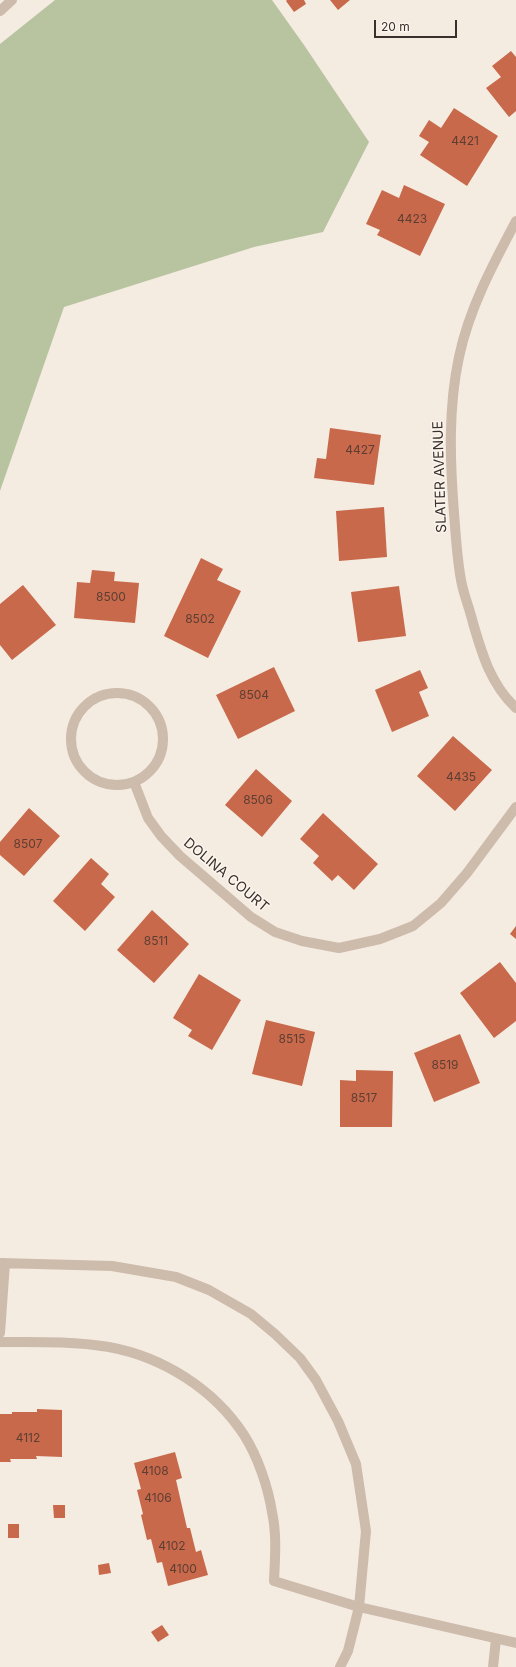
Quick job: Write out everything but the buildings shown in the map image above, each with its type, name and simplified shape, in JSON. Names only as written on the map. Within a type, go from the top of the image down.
[{"type":"street","points":[[0,11],[12,0]]},
{"type":"street","name":"SLATER AVENUE","points":[[516,221],[496,258],[468,321],[458,365],[453,400],[450,439],[455,533],[462,585],[482,653],[492,677],[516,708]]},
{"type":"street","points":[[110,693],[129,694],[146,703],[159,718],[164,736],[160,755],[150,772],[134,782],[114,785],[96,780],[81,768],[72,751],[72,732],[78,714],[92,700],[110,693]]},
{"type":"street","name":"DOLINA COURT","points":[[134,782],[148,818],[161,836],[180,856],[251,917],[275,932],[302,941],[339,948],[380,939],[413,926],[441,903],[467,873],[516,808]]},
{"type":"street","points":[[0,1333],[3,1263],[112,1266],[176,1277],[209,1290],[251,1314],[300,1358],[316,1380],[338,1421],[356,1464],[366,1531],[360,1608],[348,1651],[340,1667]]},
{"type":"street","points":[[0,1342],[85,1344],[110,1347],[138,1354],[158,1362],[202,1389],[216,1401],[245,1436],[266,1483],[273,1513],[276,1546],[274,1581],[360,1608],[516,1643]]},
{"type":"street","points":[[493,1667],[496,1639]]},
{"type":"green space","points":[[55,0],[272,0],[369,142],[323,232],[254,247],[64,307],[0,491],[0,44]]}]
